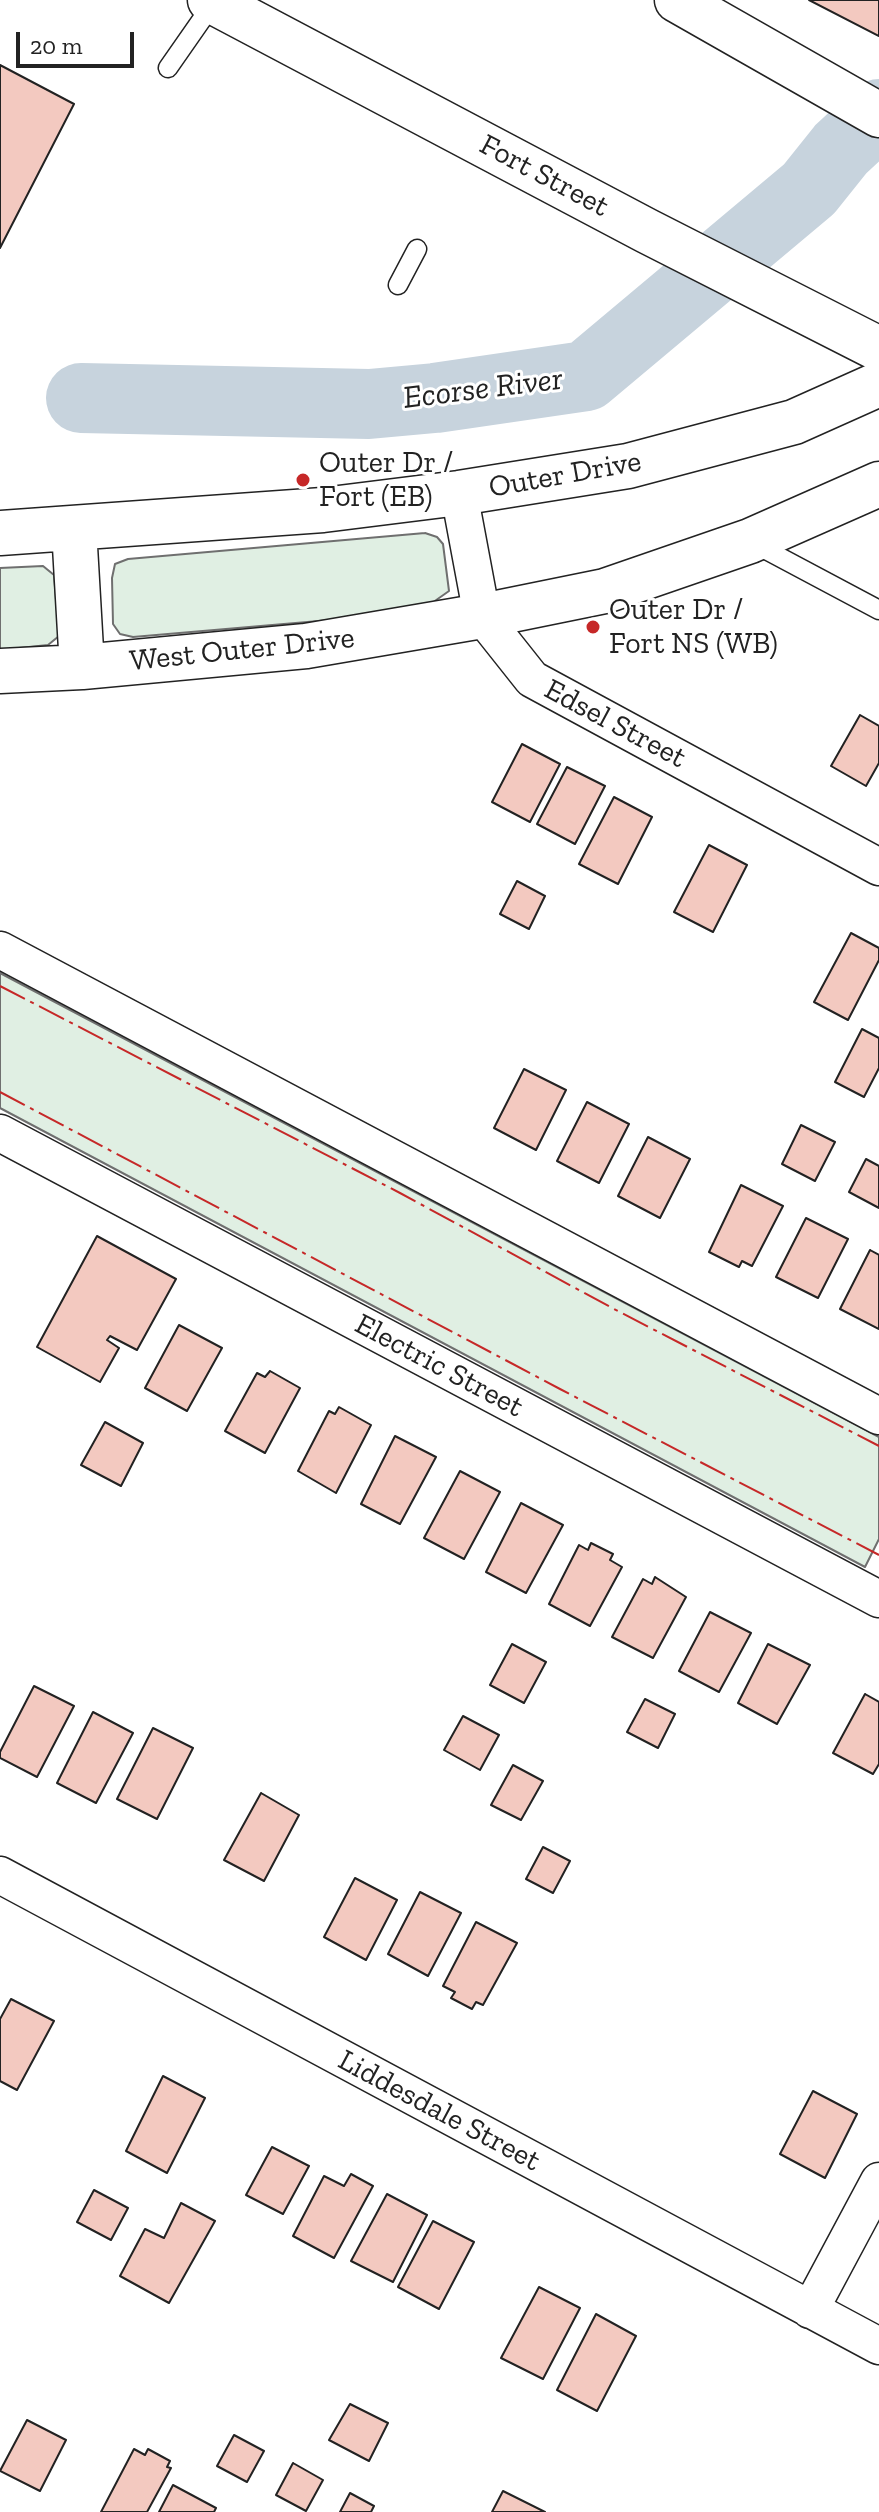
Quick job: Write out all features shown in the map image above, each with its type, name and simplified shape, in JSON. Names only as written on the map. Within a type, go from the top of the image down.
[{"type":"main road","name":"Fort Street","points":[[212,1],[647,231],[879,349]]},
{"type":"main road","points":[[690,3],[879,115]]},
{"type":"main road","name":"Outer Drive","points":[[0,533],[323,510],[459,493],[628,466],[794,422],[879,384]]},
{"type":"main road","name":"West Outer Drive","points":[[0,671],[82,667],[306,646],[605,591],[750,541],[879,484]]},
{"type":"main road","points":[[74,529],[82,667]]},
{"type":"street","name":"Edsel Street","points":[[459,493],[482,616],[532,679],[879,867]]},
{"type":"street","points":[[0,950],[879,1416]]},
{"type":"street","name":"Electric Street","points":[[0,1133],[879,1599]]},
{"type":"street","name":"Liddesdale Street","points":[[0,1875],[879,2346]]},
{"type":"street","points":[[810,2310],[879,2181]]},
{"type":"lane","points":[[168,68],[212,1]]},
{"type":"lane","points":[[398,285],[417,249]]},
{"type":"lane","points":[[750,541],[879,610]]},
{"type":"green space","points":[[425,533],[437,537],[443,544],[449,591],[432,603],[342,619],[133,637],[120,634],[113,624],[112,578],[115,564],[128,559]]},
{"type":"green space","points":[[43,566],[54,575],[59,636],[48,645],[0,650],[0,568]]},
{"type":"green space","points":[[0,973],[879,1437],[879,1539],[865,1567],[0,1108]]},
{"type":"building","points":[[809,0],[879,0],[879,36]]},
{"type":"building","points":[[0,65],[74,104],[0,248]]},
{"type":"building","points":[[860,715],[879,726],[879,763],[866,786],[831,766]]},
{"type":"building","points":[[522,744],[560,764],[530,822],[492,802]]},
{"type":"building","points":[[567,767],[605,786],[575,844],[537,824]]},
{"type":"building","points":[[614,797],[652,817],[618,884],[579,864]]},
{"type":"building","points":[[709,845],[747,865],[713,932],[674,912]]},
{"type":"building","points":[[517,881],[545,896],[529,929],[500,914]]},
{"type":"building","points":[[851,933],[879,948],[879,960],[848,1020],[814,1002]]},
{"type":"building","points":[[862,1029],[879,1038],[879,1068],[864,1097],[835,1082]]},
{"type":"building","points":[[524,1069],[566,1090],[536,1150],[494,1128]]},
{"type":"building","points":[[587,1102],[629,1124],[599,1183],[557,1161]]},
{"type":"building","points":[[801,1125],[835,1142],[815,1181],[782,1164]]},
{"type":"building","points":[[648,1137],[690,1159],[660,1218],[618,1196]]},
{"type":"building","points":[[866,1159],[879,1166],[879,1208],[849,1192]]},
{"type":"building","points":[[741,1185],[783,1206],[752,1266],[742,1261],[739,1267],[709,1252]]},
{"type":"building","points":[[806,1218],[848,1239],[818,1298],[776,1277]]},
{"type":"building","points":[[97,1236],[176,1279],[137,1350],[110,1336],[107,1340],[119,1348],[100,1382],[37,1347]]},
{"type":"building","points":[[870,1250],[879,1255],[879,1329],[840,1309]]},
{"type":"building","points":[[179,1325],[222,1348],[187,1411],[145,1388]]},
{"type":"building","points":[[270,1371],[300,1388],[265,1453],[225,1431],[257,1373],[265,1377]]},
{"type":"building","points":[[339,1407],[371,1425],[336,1493],[298,1471],[329,1411],[335,1414]]},
{"type":"building","points":[[105,1422],[143,1443],[121,1486],[81,1465]]},
{"type":"building","points":[[395,1436],[436,1457],[400,1524],[361,1504]]},
{"type":"building","points":[[460,1471],[500,1492],[464,1559],[424,1538]]},
{"type":"building","points":[[521,1503],[563,1525],[526,1593],[486,1572]]},
{"type":"building","points":[[591,1543],[613,1554],[610,1560],[622,1567],[590,1626],[549,1604],[579,1545],[588,1550]]},
{"type":"building","points":[[655,1577],[686,1597],[653,1658],[612,1637],[643,1579],[652,1584]]},
{"type":"building","points":[[710,1612],[751,1633],[719,1692],[679,1671]]},
{"type":"building","points":[[512,1644],[546,1662],[524,1703],[490,1685]]},
{"type":"building","points":[[768,1644],[810,1665],[777,1724],[738,1703]]},
{"type":"building","points":[[34,1686],[74,1706],[37,1777],[0,1758],[0,1752]]},
{"type":"building","points":[[865,1694],[879,1702],[879,1764],[873,1774],[833,1753]]},
{"type":"building","points":[[645,1699],[675,1714],[658,1748],[627,1732]]},
{"type":"building","points":[[93,1712],[133,1733],[96,1803],[57,1783]]},
{"type":"building","points":[[463,1716],[499,1735],[480,1770],[444,1750]]},
{"type":"building","points":[[153,1728],[193,1748],[157,1819],[117,1799]]},
{"type":"building","points":[[513,1765],[543,1781],[521,1820],[491,1805]]},
{"type":"building","points":[[261,1793],[299,1815],[264,1881],[224,1860]]},
{"type":"building","points":[[543,1847],[570,1861],[553,1893],[526,1879]]},
{"type":"building","points":[[355,1878],[397,1900],[366,1960],[324,1937]]},
{"type":"building","points":[[420,1892],[461,1913],[428,1976],[388,1954]]},
{"type":"building","points":[[476,1922],[517,1943],[483,2005],[476,2002],[472,2009],[451,1998],[455,1992],[443,1986]]},
{"type":"building","points":[[11,1999],[54,2021],[17,2090],[0,2081],[0,2019]]},
{"type":"building","points":[[163,2076],[205,2098],[167,2173],[126,2151]]},
{"type":"building","points":[[813,2091],[857,2114],[825,2178],[780,2154]]},
{"type":"building","points":[[272,2147],[309,2166],[283,2214],[246,2195]]},
{"type":"building","points":[[351,2174],[373,2186],[334,2258],[293,2236],[324,2176],[344,2186]]},
{"type":"building","points":[[94,2190],[128,2208],[111,2240],[77,2222]]},
{"type":"building","points":[[387,2194],[427,2215],[393,2282],[351,2261]]},
{"type":"building","points":[[181,2203],[215,2221],[169,2303],[120,2276],[145,2229],[164,2238]]},
{"type":"building","points":[[433,2221],[474,2242],[439,2309],[398,2287]]},
{"type":"building","points":[[539,2287],[580,2308],[543,2379],[501,2358]]},
{"type":"building","points":[[596,2314],[636,2336],[597,2411],[557,2390]]},
{"type":"building","points":[[350,2404],[388,2423],[369,2461],[329,2440]]},
{"type":"building","points":[[27,2420],[66,2440],[40,2491],[0,2471]]},
{"type":"building","points":[[234,2435],[264,2451],[247,2482],[217,2466]]},
{"type":"building","points":[[134,2449],[145,2455],[148,2449],[170,2461],[167,2467],[171,2468],[147,2512],[101,2512]]},
{"type":"building","points":[[293,2463],[323,2480],[306,2511],[276,2495]]},
{"type":"building","points":[[173,2485],[216,2508],[214,2512],[159,2512]]},
{"type":"building","points":[[503,2491],[545,2512],[492,2512]]},
{"type":"building","points":[[350,2493],[374,2506],[371,2512],[340,2512]]},
{"type":"waterway","name":"Ecorse River","points":[[81,398],[369,404],[435,398],[586,376],[809,189],[841,149],[879,114]]},
{"type":"power","points":[[0,986],[879,1446]]},
{"type":"power","points":[[0,1092],[879,1555]]},
{"type":"place","name":"Outer Dr / Fort (EB)","points":[[303,480]]},
{"type":"place","name":"Outer Dr / Fort NS (WB)","points":[[593,627]]}]
